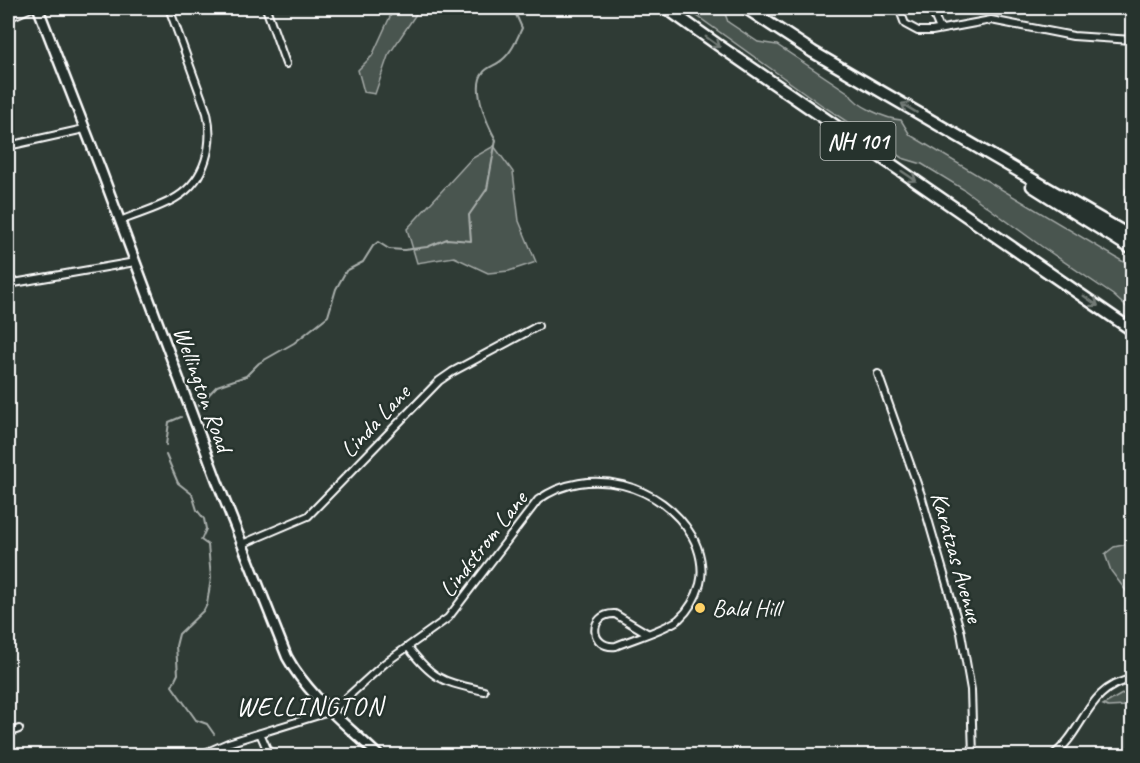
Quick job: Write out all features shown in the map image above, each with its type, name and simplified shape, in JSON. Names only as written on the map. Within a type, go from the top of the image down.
[{"type":"highway","name":"NH 101","points":[[666,8],[1132,330]]},
{"type":"highway","name":"NH 101","points":[[746,8],[813,52],[1132,237]]},
{"type":"highway","points":[[959,138],[1132,249]]},
{"type":"main road","name":"Wellington Road","points":[[38,8],[287,657],[303,681],[380,756]]},
{"type":"street","points":[[8,18],[31,8]]},
{"type":"street","points":[[120,221],[180,195],[200,172],[210,144],[207,113],[170,8]]},
{"type":"street","points":[[266,8],[286,64]]},
{"type":"street","points":[[898,8],[901,17],[911,29],[925,32],[991,20],[1072,36],[1132,40]]},
{"type":"street","points":[[931,8],[940,29]]},
{"type":"street","points":[[8,146],[84,129]]},
{"type":"street","points":[[8,284],[135,262]]},
{"type":"street","name":"Linda Lane","points":[[242,544],[308,516],[439,381],[538,326]]},
{"type":"street","name":"Karatzas Avenue","points":[[878,374],[921,495],[963,641],[971,690],[973,756]]},
{"type":"street","name":"Lindstrom Lane","points":[[332,711],[377,670],[442,623],[458,607],[538,500],[553,491],[587,481],[614,483],[653,496],[677,514],[695,540],[702,569],[701,579],[694,599],[684,614],[676,621],[647,633],[611,647],[598,639],[595,630],[599,619],[615,614],[647,633]]},
{"type":"street","points":[[408,647],[422,666],[440,679],[484,691]]},
{"type":"street","points":[[1052,756],[1069,740],[1098,696],[1117,684],[1132,679]]},
{"type":"street","points":[[198,756],[260,733],[332,711]]},
{"type":"street","points":[[8,733],[19,729]]},
{"type":"street","points":[[260,733],[270,756]]},
{"type":"shaded area","points":[[394,8],[420,8],[388,56],[375,94],[364,92],[358,70],[372,56]]},
{"type":"shaded area","points":[[686,8],[723,8],[728,22],[758,42],[777,45],[849,93],[858,103],[880,114],[901,120],[910,135],[1132,267],[1132,312],[1113,295],[963,189],[922,164],[902,158],[823,106]]},
{"type":"shaded area","points":[[494,146],[513,172],[519,221],[536,262],[509,271],[488,273],[454,257],[417,263],[407,229],[471,159]]},
{"type":"shaded area","points":[[1132,543],[1132,599],[1111,571],[1105,554],[1114,547]]},
{"type":"shaded area","points":[[1132,690],[1132,700],[1126,706],[1103,705]]},
{"type":"waterway","points":[[198,406],[217,386],[246,376],[259,363],[294,343],[328,316],[336,289],[346,271],[363,262],[378,242],[389,249],[404,250],[427,247],[447,239],[471,241],[469,215],[487,189],[496,140],[482,107],[480,80],[485,71],[506,57],[518,37],[522,28],[513,8]]},
{"type":"waterway","points":[[166,445],[169,422],[181,417]]},
{"type":"waterway","points":[[166,455],[178,483],[192,494],[197,510],[204,519],[206,529],[201,540],[208,545],[211,578],[204,610],[179,634],[176,646],[178,674],[172,686],[196,720],[207,724],[214,734]]},
{"type":"place","name":"Bald Hill","points":[[700,608]]},
{"type":"district","name":"WELLINGTON","points":[[310,706]]}]
